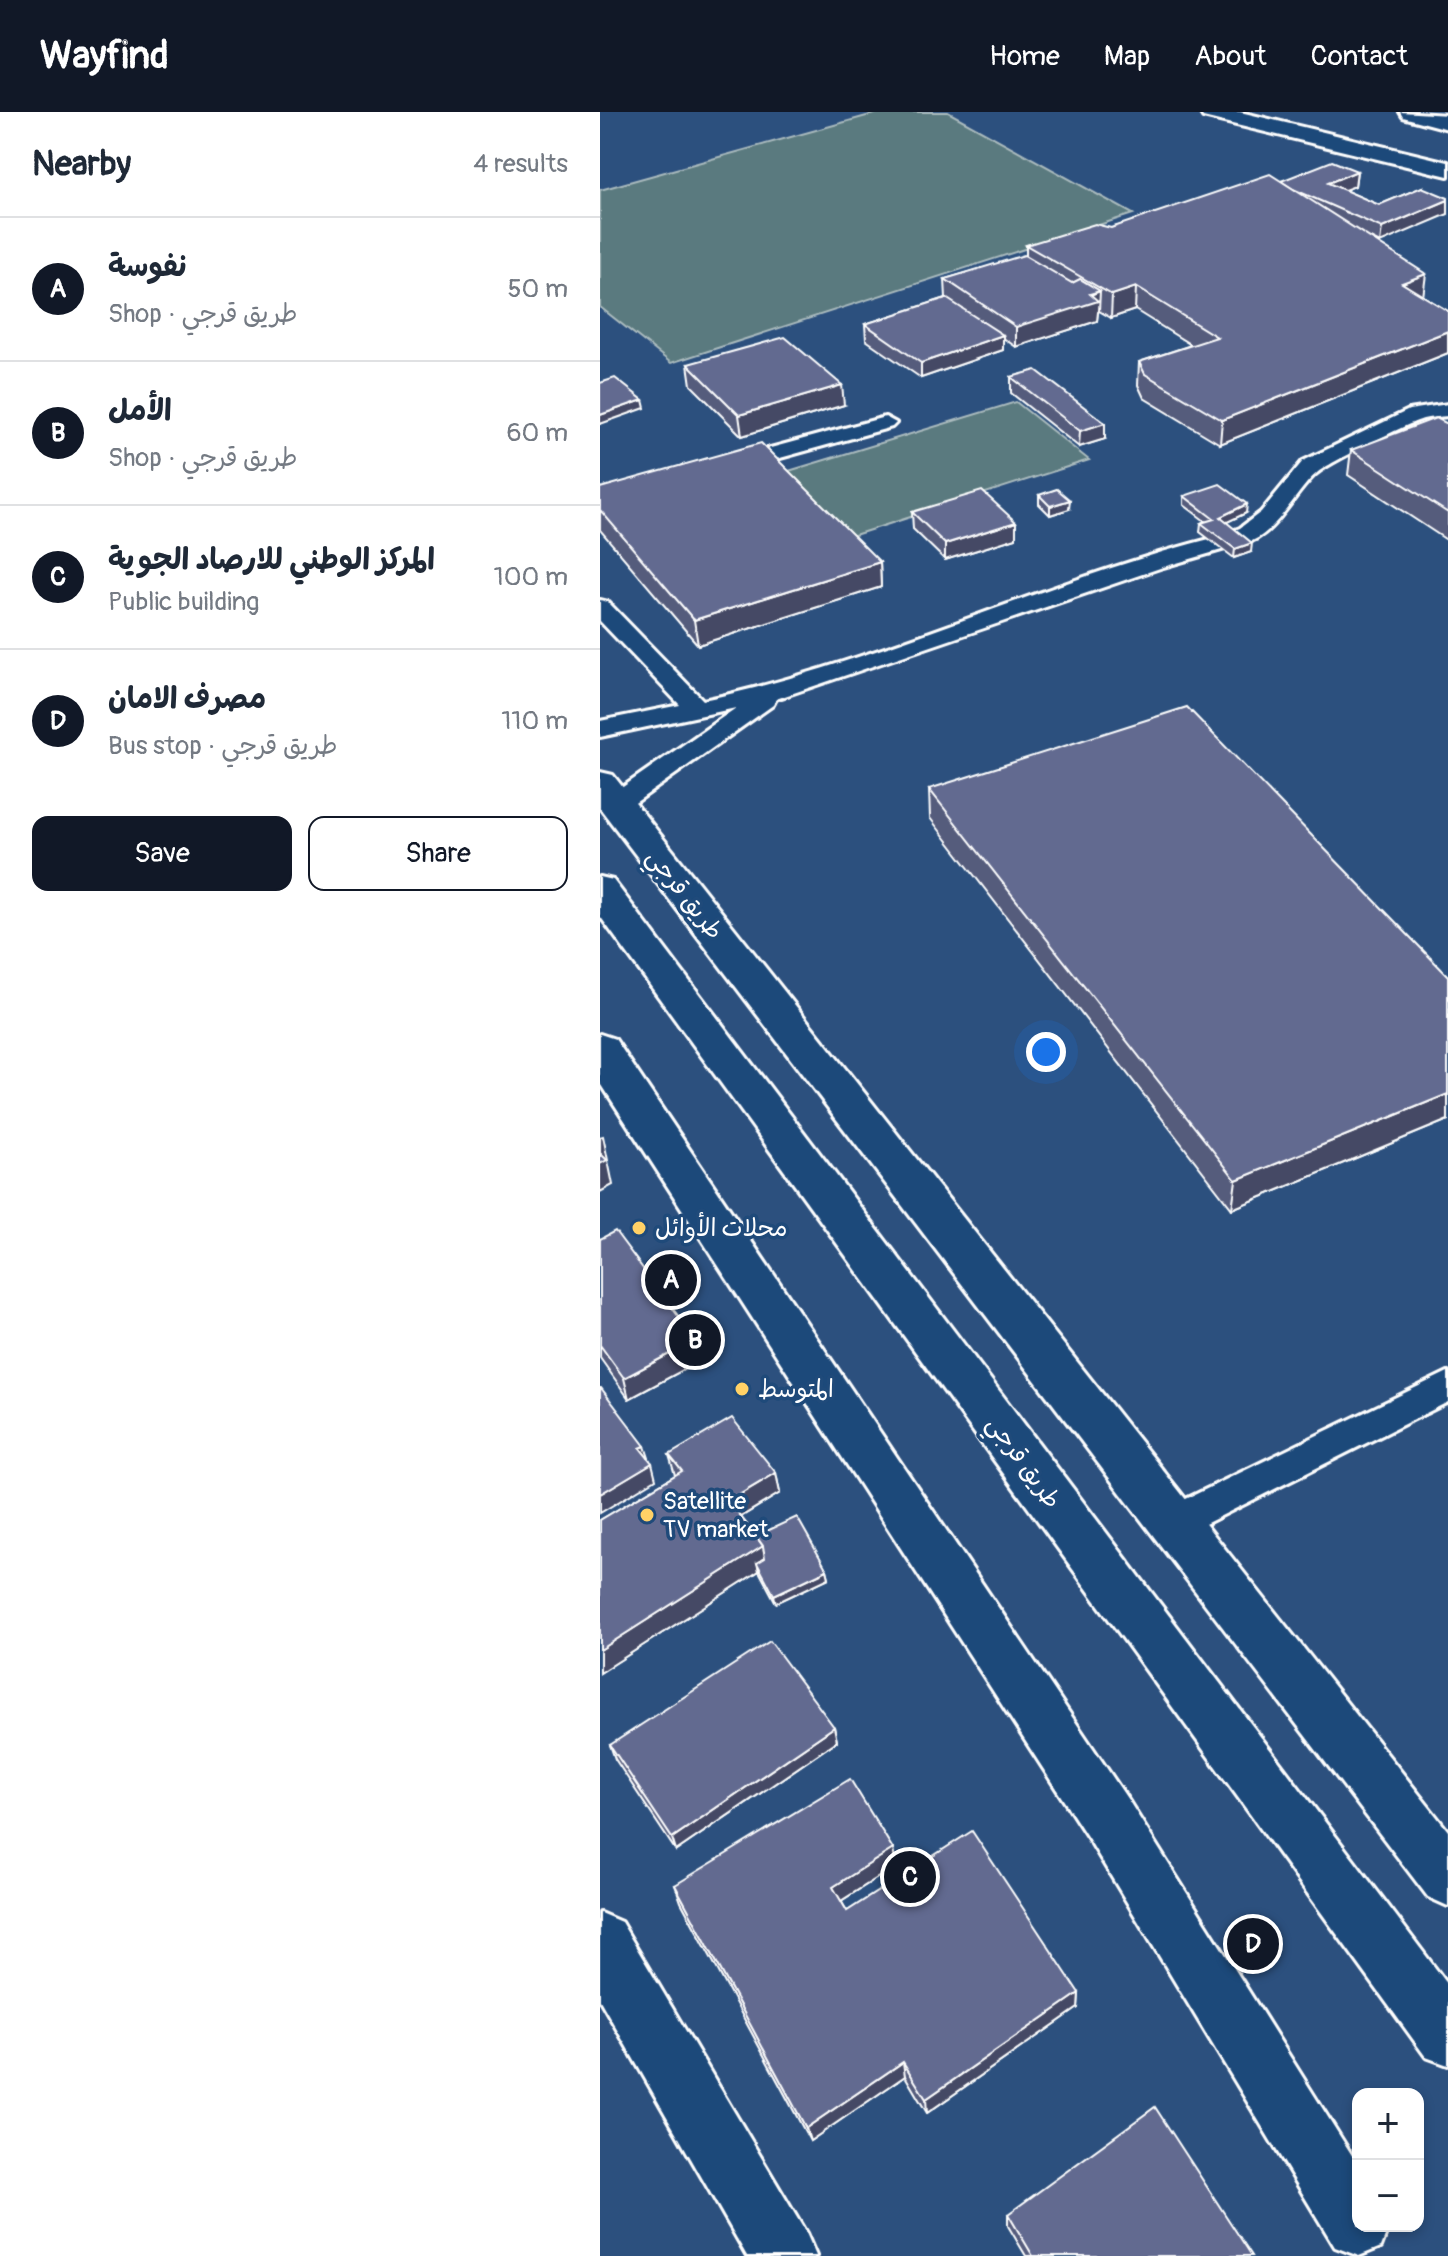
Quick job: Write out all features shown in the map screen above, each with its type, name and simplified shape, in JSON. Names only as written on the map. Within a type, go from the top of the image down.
[{"type":"main road","points":[[1211,112],[1448,169]]},
{"type":"main road","points":[[1411,112],[1448,122]]},
{"type":"main road","points":[[1342,120],[1448,148]]},
{"type":"main road","name":"طريق قرجي","points":[[608,794],[1448,1877]]},
{"type":"main road","name":"طريق قرجي","points":[[600,889],[1448,2035]]},
{"type":"main road","points":[[600,1049],[1110,1822],[1352,2215]]},
{"type":"main road","points":[[600,1943],[783,2256]]},
{"type":"main road","points":[[1363,2232],[1378,2256]]},
{"type":"lane","points":[[600,729],[776,692],[1155,562],[1252,533],[1278,506],[1297,478],[1311,466],[1416,414],[1448,410]]},
{"type":"lane","points":[[705,473],[885,423]]},
{"type":"lane","points":[[600,607],[697,708]]},
{"type":"lane","points":[[608,794],[776,692]]},
{"type":"lane","points":[[1172,1523],[1448,1386]]},
{"type":"green space","points":[[881,112],[948,112],[1133,214],[671,363],[600,307],[600,190]]},
{"type":"green space","points":[[1016,402],[1089,460],[848,537],[782,473]]},
{"type":"building","points":[[1332,161],[1357,171],[1328,183],[1379,205],[1422,187],[1448,200],[1382,228],[1281,181]]},
{"type":"building","points":[[1270,174],[1426,274],[1402,283],[1448,311],[1448,331],[1222,420],[1145,374],[1139,362],[1217,337],[1136,287],[1112,295],[1026,245],[1095,224],[1111,228]]},
{"type":"building","points":[[1024,255],[1072,283],[1080,279],[1100,291],[1090,294],[1098,301],[1016,327],[945,279]]},
{"type":"building","points":[[946,298],[1003,335],[921,363],[865,324]]},
{"type":"building","points":[[785,337],[842,385],[739,415],[688,364]]},
{"type":"building","points":[[1036,370],[1105,423],[1080,431],[1011,377]]},
{"type":"building","points":[[615,378],[643,400],[600,415],[600,383]]},
{"type":"building","points":[[1436,418],[1448,424],[1448,513],[1351,450]]},
{"type":"building","points":[[761,443],[880,562],[694,620],[600,510],[600,488]]},
{"type":"building","points":[[1220,484],[1247,504],[1220,517],[1252,543],[1235,549],[1201,523],[1214,519],[1184,496]]},
{"type":"building","points":[[1057,489],[1070,500],[1050,506],[1039,495]]},
{"type":"building","points":[[982,491],[1016,522],[945,544],[912,512]]},
{"type":"building","points":[[1187,707],[1448,976],[1448,1094],[1236,1180],[929,789]]},
{"type":"building","points":[[615,1231],[696,1340],[624,1378],[600,1345],[600,1239]]},
{"type":"building","points":[[600,1388],[645,1446],[640,1448],[652,1463],[600,1494]]},
{"type":"building","points":[[732,1418],[776,1473],[729,1501],[763,1546],[600,1650],[600,1520],[682,1471],[669,1455]]},
{"type":"building","points":[[797,1517],[827,1570],[774,1595],[757,1563],[765,1558],[763,1546],[756,1536]]},
{"type":"building","points":[[770,1641],[834,1727],[672,1838],[610,1745]]},
{"type":"building","points":[[850,1779],[893,1849],[833,1887],[847,1911],[972,1831],[1079,1993],[926,2099],[903,2062],[806,2128],[675,1885]]},
{"type":"building","points":[[1155,2107],[1252,2256],[1033,2256],[1008,2214]]},
{"type":"place","name":"محلات الأوائل","points":[[639,1228]]},
{"type":"place","name":"نفوسة","points":[[671,1280]]},
{"type":"place","name":"الأمل","points":[[695,1340]]},
{"type":"place","name":"المتوسط","points":[[742,1389]]},
{"type":"place","name":"Satellite TV market","points":[[647,1515]]},
{"type":"place","name":"المركز الوطني للارصاد الجوية","points":[[910,1877]]},
{"type":"place","name":"مصرف الامان","points":[[1253,1944]]}]
